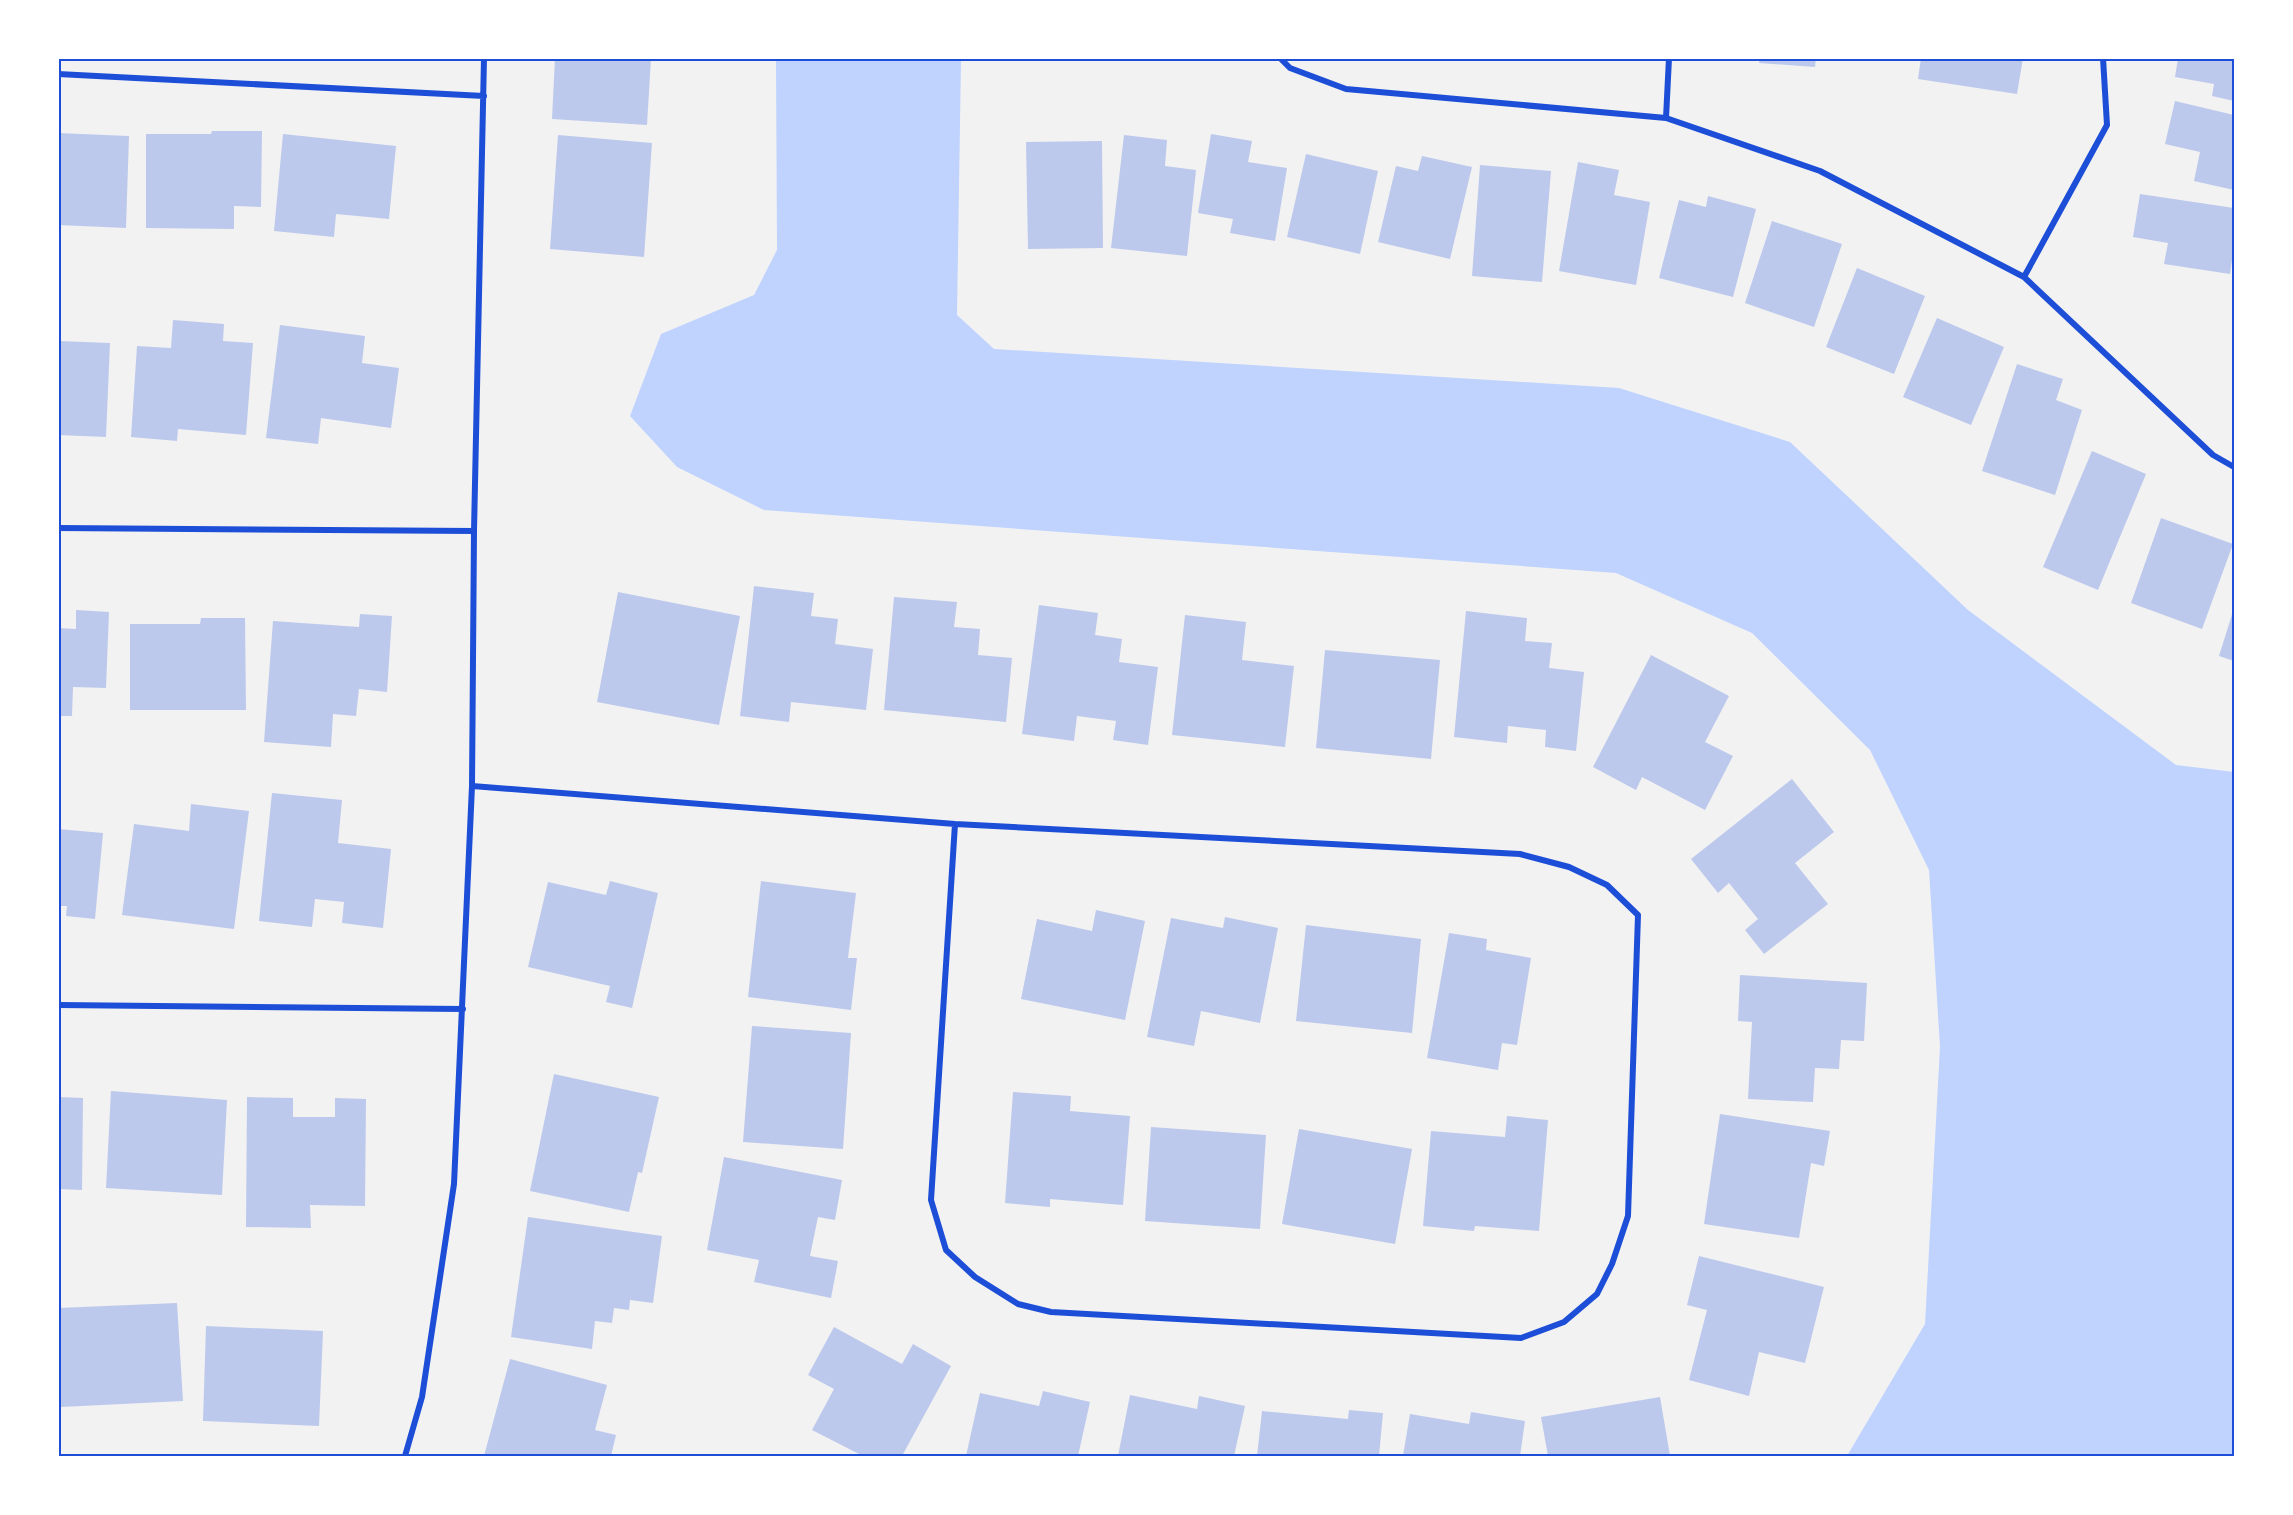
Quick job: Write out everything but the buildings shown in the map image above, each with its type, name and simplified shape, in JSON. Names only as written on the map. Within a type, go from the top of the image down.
[{"type":"street","points":[[405,1456],[422,1397],[454,1184],[472,786],[474,531],[484,58]]},
{"type":"street","points":[[1280,58],[1290,68],[1346,90],[1666,118],[1820,171],[2024,277],[2213,455],[2235,467]]},
{"type":"street","points":[[1666,118],[1669,58]]},
{"type":"street","points":[[2024,277],[2107,125],[2103,58]]},
{"type":"street","points":[[58,74],[484,96]]},
{"type":"street","points":[[58,528],[474,531]]},
{"type":"street","points":[[472,786],[955,824],[1520,854],[1569,867],[1608,885],[1638,915],[1629,1216],[1612,1264],[1597,1294],[1564,1322],[1521,1338],[1051,1312],[1017,1304],[975,1277],[946,1250],[931,1200],[955,824]]},
{"type":"street","points":[[58,1005],[463,1009]]},
{"type":"water","points":[[776,59],[961,59],[957,315],[994,349],[1619,388],[1790,442],[1968,610],[2176,765],[2234,772],[2234,1456],[1847,1456],[1925,1324],[1940,1047],[1929,870],[1870,750],[1752,633],[1616,573],[764,510],[677,467],[630,416],[661,334],[754,295],[777,250]]}]
